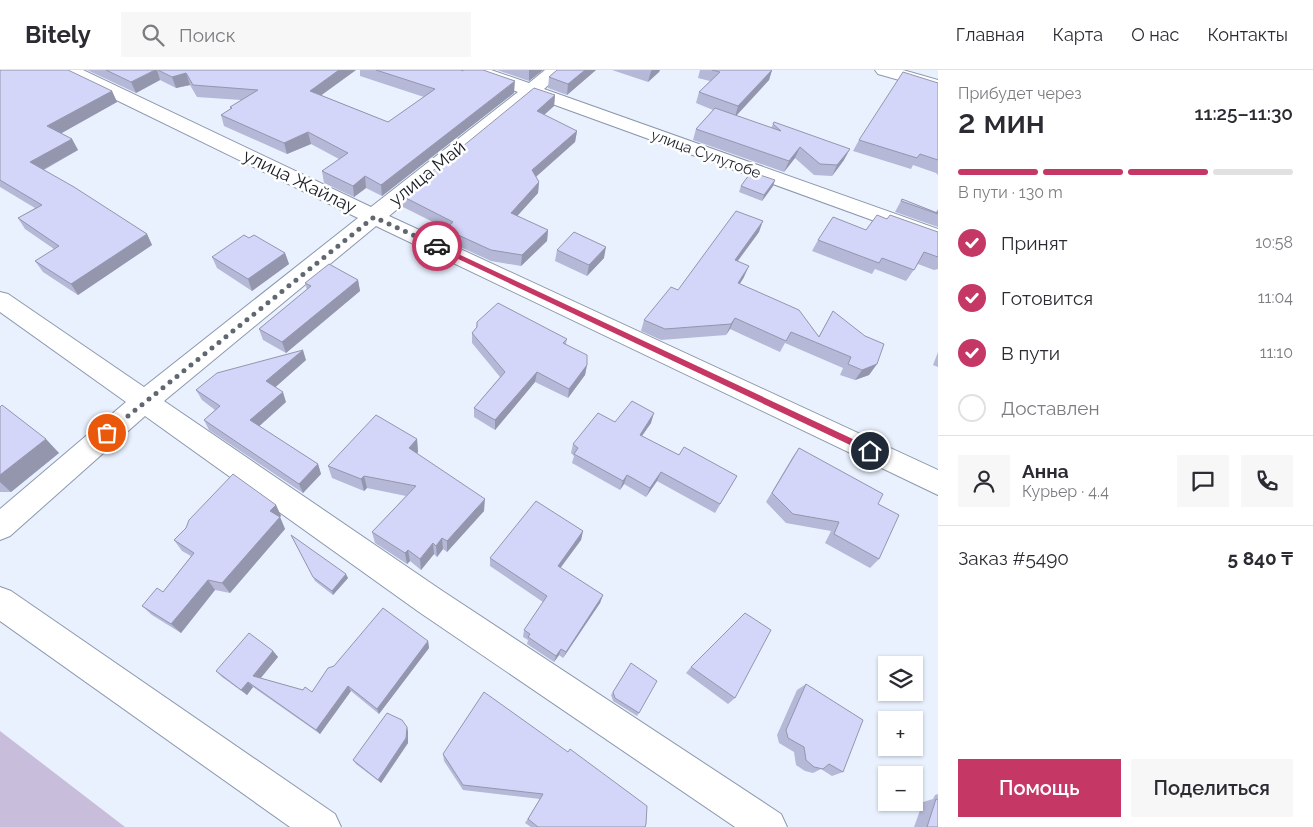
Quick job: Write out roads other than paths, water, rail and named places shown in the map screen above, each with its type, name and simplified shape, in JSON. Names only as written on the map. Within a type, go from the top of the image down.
[{"type":"street","name":"улица Жайлау","points":[[69,70],[374,217],[938,483]]},
{"type":"street","name":"улица Сулутобе","points":[[475,70],[938,237]]},
{"type":"street","name":"улица Май","points":[[0,527],[145,401],[556,70]]},
{"type":"street","points":[[884,70],[938,86]]},
{"type":"street","points":[[0,300],[430,601],[768,827]]},
{"type":"street","points":[[0,602],[322,827]]}]
